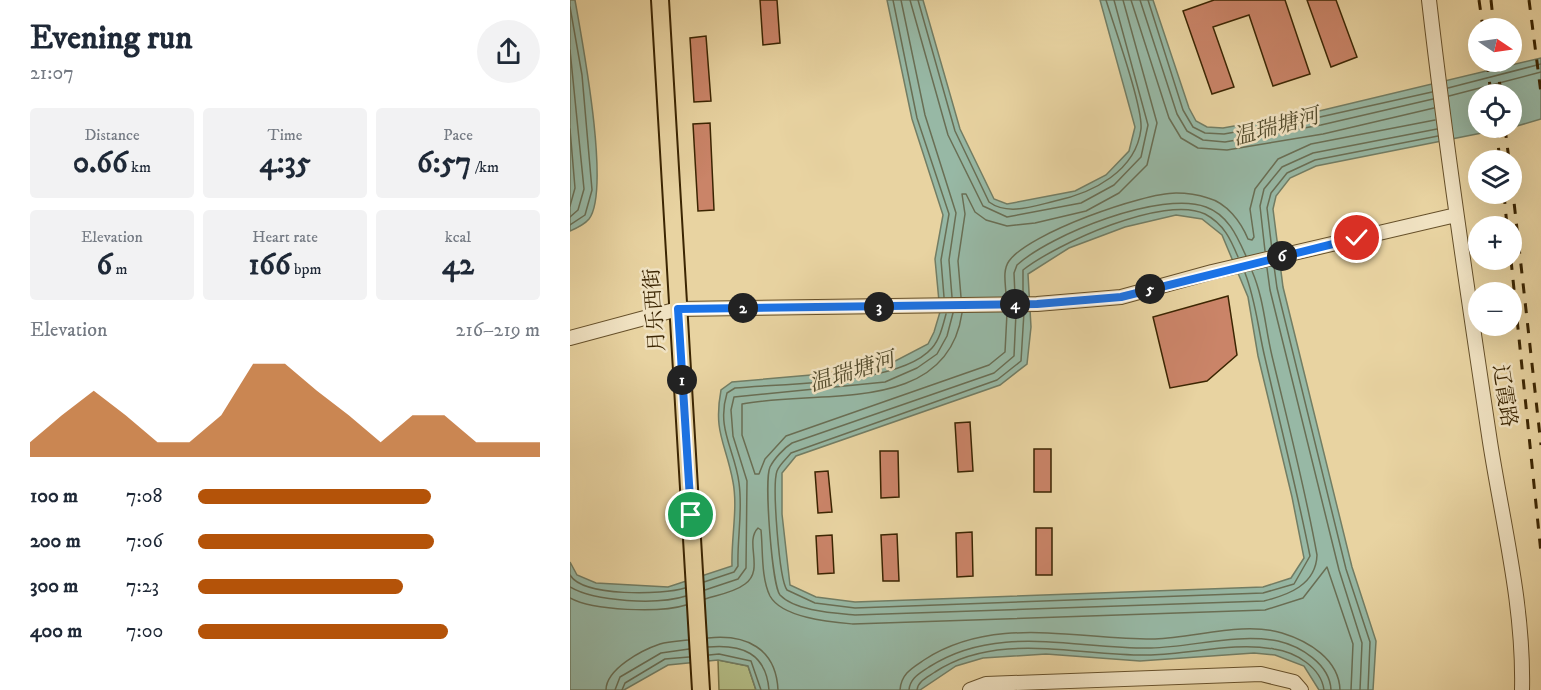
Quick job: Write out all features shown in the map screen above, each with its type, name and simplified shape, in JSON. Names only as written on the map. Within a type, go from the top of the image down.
[{"type":"main road","name":"月乐西街","points":[[660,0],[701,690]]},
{"type":"street","name":"辽霞路","points":[[1429,0],[1456,215],[1494,466],[1513,573],[1523,649],[1522,690]]},
{"type":"street","points":[[570,338],[678,309],[1037,304],[1121,297],[1212,272],[1456,215]]},
{"type":"street","points":[[970,690],[986,684],[1261,675],[1294,682],[1301,690]]},
{"type":"green space","points":[[718,660],[748,666],[756,690],[719,690]]},
{"type":"water","points":[[570,0],[575,0],[588,79],[593,114],[597,178],[595,203],[589,219],[583,225],[570,231]]},
{"type":"water","name":"温瑞塘河","points":[[887,0],[923,0],[960,129],[994,199],[1007,204],[1075,191],[1106,175],[1129,151],[1135,127],[1100,0],[1153,0],[1189,108],[1196,121],[1207,127],[1223,128],[1319,111],[1482,72],[1522,72],[1522,63],[1541,58],[1541,119],[1522,124],[1522,84],[1468,84],[1468,136],[1316,166],[1290,178],[1276,196],[1273,209],[1283,287],[1352,567],[1376,641],[1373,690],[1319,690],[1304,666],[1275,655],[1254,653],[1140,661],[1046,654],[983,658],[956,666],[920,690],[756,690],[748,666],[718,660],[668,665],[624,690],[570,690],[570,562],[577,575],[596,583],[668,587],[732,566],[734,492],[719,428],[721,390],[732,382],[880,369],[928,344],[940,312],[935,259],[943,215],[912,119]],"holes":[[[1176,215],[1202,219],[1222,235],[1248,297],[1258,356],[1292,497],[1304,558],[1291,578],[1263,587],[855,602],[816,597],[790,585],[782,514],[782,473],[796,456],[1000,385],[1027,364],[1031,327],[1028,274],[1069,248],[1125,227]]]},
{"type":"building","points":[[760,0],[777,0],[780,43],[763,45]]},
{"type":"building","points":[[1214,0],[1285,0],[1310,74],[1273,86],[1249,15],[1213,27],[1234,87],[1212,94],[1183,11]]},
{"type":"building","points":[[1307,0],[1336,0],[1357,57],[1331,67]]},
{"type":"building","points":[[706,36],[711,101],[694,102],[690,38]]},
{"type":"building","points":[[710,123],[714,210],[698,211],[693,124]]},
{"type":"building","points":[[1228,296],[1237,355],[1207,381],[1170,388],[1153,317]]},
{"type":"building","points":[[970,422],[973,471],[958,472],[955,423]]},
{"type":"building","points":[[1034,449],[1051,449],[1051,492],[1034,492]]},
{"type":"building","points":[[880,451],[898,451],[899,497],[881,498]]},
{"type":"building","points":[[828,471],[832,512],[818,513],[815,472]]},
{"type":"building","points":[[1036,528],[1052,528],[1052,575],[1036,575]]},
{"type":"building","points":[[972,532],[973,576],[957,577],[956,533]]},
{"type":"building","points":[[897,534],[899,581],[883,581],[881,535]]},
{"type":"building","points":[[832,535],[834,573],[818,574],[816,536]]},
{"type":"railway","points":[[1479,0],[1482,18]]},
{"type":"railway","points":[[1491,0],[1493,18]]},
{"type":"railway","points":[[1529,0],[1541,93]]},
{"type":"railway","points":[[1488,72],[1490,84]]},
{"type":"railway","points":[[1498,72],[1500,84]]},
{"type":"railway","points":[[1497,138],[1499,150]]},
{"type":"railway","points":[[1506,138],[1508,150]]},
{"type":"railway","points":[[1505,204],[1506,216]]},
{"type":"railway","points":[[1514,204],[1541,445]]},
{"type":"railway","points":[[1512,270],[1541,553]]},
{"type":"route","points":[[691,515],[678,309],[1037,304],[1121,297],[1212,272],[1357,238]]}]
